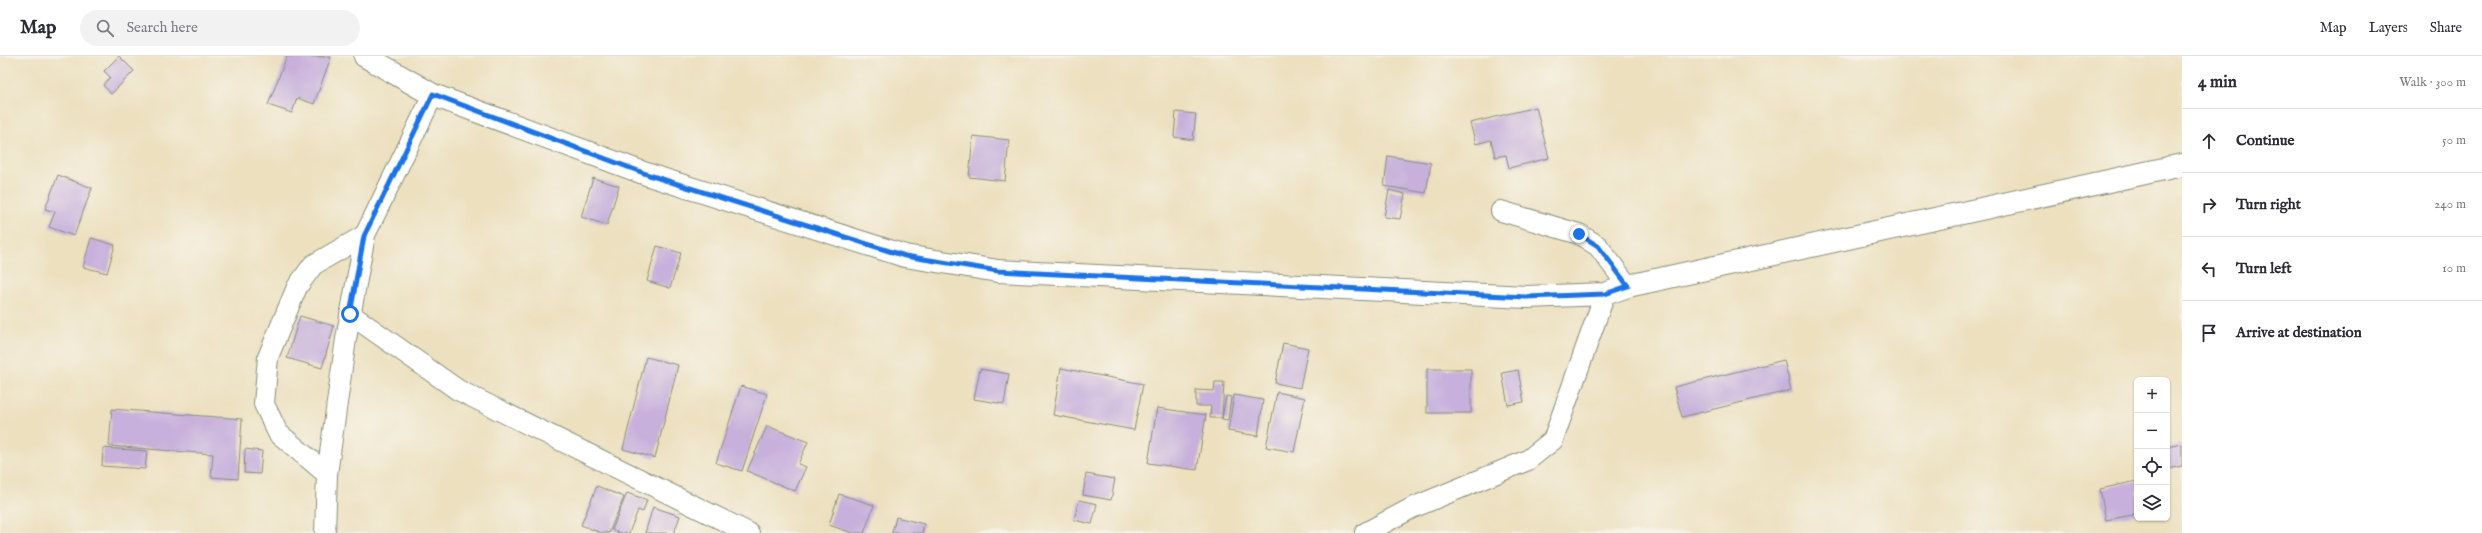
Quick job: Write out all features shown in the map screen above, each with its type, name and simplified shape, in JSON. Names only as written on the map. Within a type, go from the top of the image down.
[{"type":"street","points":[[365,56],[433,94],[664,180],[905,256],[998,271],[1526,297],[1605,294],[1628,286],[2182,165]]},
{"type":"lane","points":[[325,533],[327,474],[350,314],[364,236],[433,94]]},
{"type":"lane","points":[[1501,211],[1579,234],[1598,246],[1628,286]]},
{"type":"lane","points":[[327,474],[278,433],[264,404],[268,357],[297,287],[313,265],[364,236]]},
{"type":"lane","points":[[1365,533],[1412,508],[1528,460],[1553,440],[1605,294]]},
{"type":"lane","points":[[350,314],[458,390],[749,533]]},
{"type":"building","points":[[119,56],[134,71],[111,94],[103,85],[110,77],[104,71]]},
{"type":"building","points":[[287,56],[331,57],[314,104],[297,98],[292,113],[268,105]]},
{"type":"building","points":[[1536,107],[1549,158],[1509,168],[1506,155],[1495,157],[1491,140],[1476,144],[1470,123]]},
{"type":"building","points":[[1176,112],[1196,114],[1193,140],[1174,137]]},
{"type":"building","points":[[973,136],[1009,140],[1005,181],[969,177]]},
{"type":"building","points":[[1388,156],[1431,163],[1426,193],[1384,186]]},
{"type":"building","points":[[58,175],[92,188],[74,236],[49,227],[55,212],[45,209]]},
{"type":"building","points":[[593,178],[619,186],[607,225],[581,217]]},
{"type":"building","points":[[1389,190],[1405,194],[1400,219],[1384,217]]},
{"type":"building","points":[[91,238],[115,245],[107,273],[83,267]]},
{"type":"building","points":[[657,246],[681,253],[670,288],[647,281]]},
{"type":"building","points":[[300,316],[334,326],[322,368],[287,358]]},
{"type":"building","points":[[1283,343],[1308,348],[1300,388],[1275,383]]},
{"type":"building","points":[[646,357],[678,365],[655,458],[623,449]]},
{"type":"building","points":[[1784,360],[1791,390],[1682,417],[1674,387]]},
{"type":"building","points":[[1061,368],[1143,384],[1134,430],[1053,415]]},
{"type":"building","points":[[980,369],[1009,374],[1004,404],[974,399]]},
{"type":"building","points":[[1427,369],[1471,369],[1471,413],[1427,413]]},
{"type":"building","points":[[1518,370],[1524,402],[1508,405],[1502,373]]},
{"type":"building","points":[[1215,382],[1224,382],[1222,418],[1210,418],[1211,406],[1196,406],[1196,390],[1214,391]]},
{"type":"building","points":[[741,386],[767,394],[742,471],[716,463]]},
{"type":"building","points":[[1277,392],[1305,398],[1294,452],[1266,447]]},
{"type":"building","points":[[1234,395],[1263,400],[1258,436],[1228,431]]},
{"type":"building","points":[[1226,396],[1231,397],[1228,420],[1222,419]]},
{"type":"building","points":[[1157,408],[1206,415],[1197,470],[1148,463]]},
{"type":"building","points":[[112,409],[242,419],[238,479],[211,477],[213,454],[109,446]]},
{"type":"building","points":[[767,426],[808,442],[798,464],[806,467],[795,491],[747,471]]},
{"type":"building","points":[[2182,444],[2182,466],[2170,468],[2170,446]]},
{"type":"building","points":[[103,448],[147,451],[145,469],[102,466]]},
{"type":"building","points":[[245,449],[262,451],[260,474],[244,473]]},
{"type":"building","points":[[1086,474],[1115,479],[1111,500],[1083,495]]},
{"type":"building","points":[[2134,482],[2134,515],[2106,520],[2100,489]]},
{"type":"building","points":[[597,486],[624,497],[609,533],[601,533],[581,525]]},
{"type":"building","points":[[627,493],[647,500],[643,512],[638,510],[629,533],[620,533],[612,530]]},
{"type":"building","points":[[839,494],[874,505],[864,533],[853,533],[829,525]]},
{"type":"building","points":[[1079,500],[1097,504],[1092,524],[1074,520]]},
{"type":"building","points":[[653,507],[680,516],[674,533],[645,533]]},
{"type":"building","points":[[896,517],[924,524],[922,533],[892,533]]},
{"type":"route","points":[[350,314],[364,236],[433,94],[649,175],[905,256],[998,271],[1526,297],[1605,294],[1628,286],[1612,267],[1598,246],[1579,234]]}]
